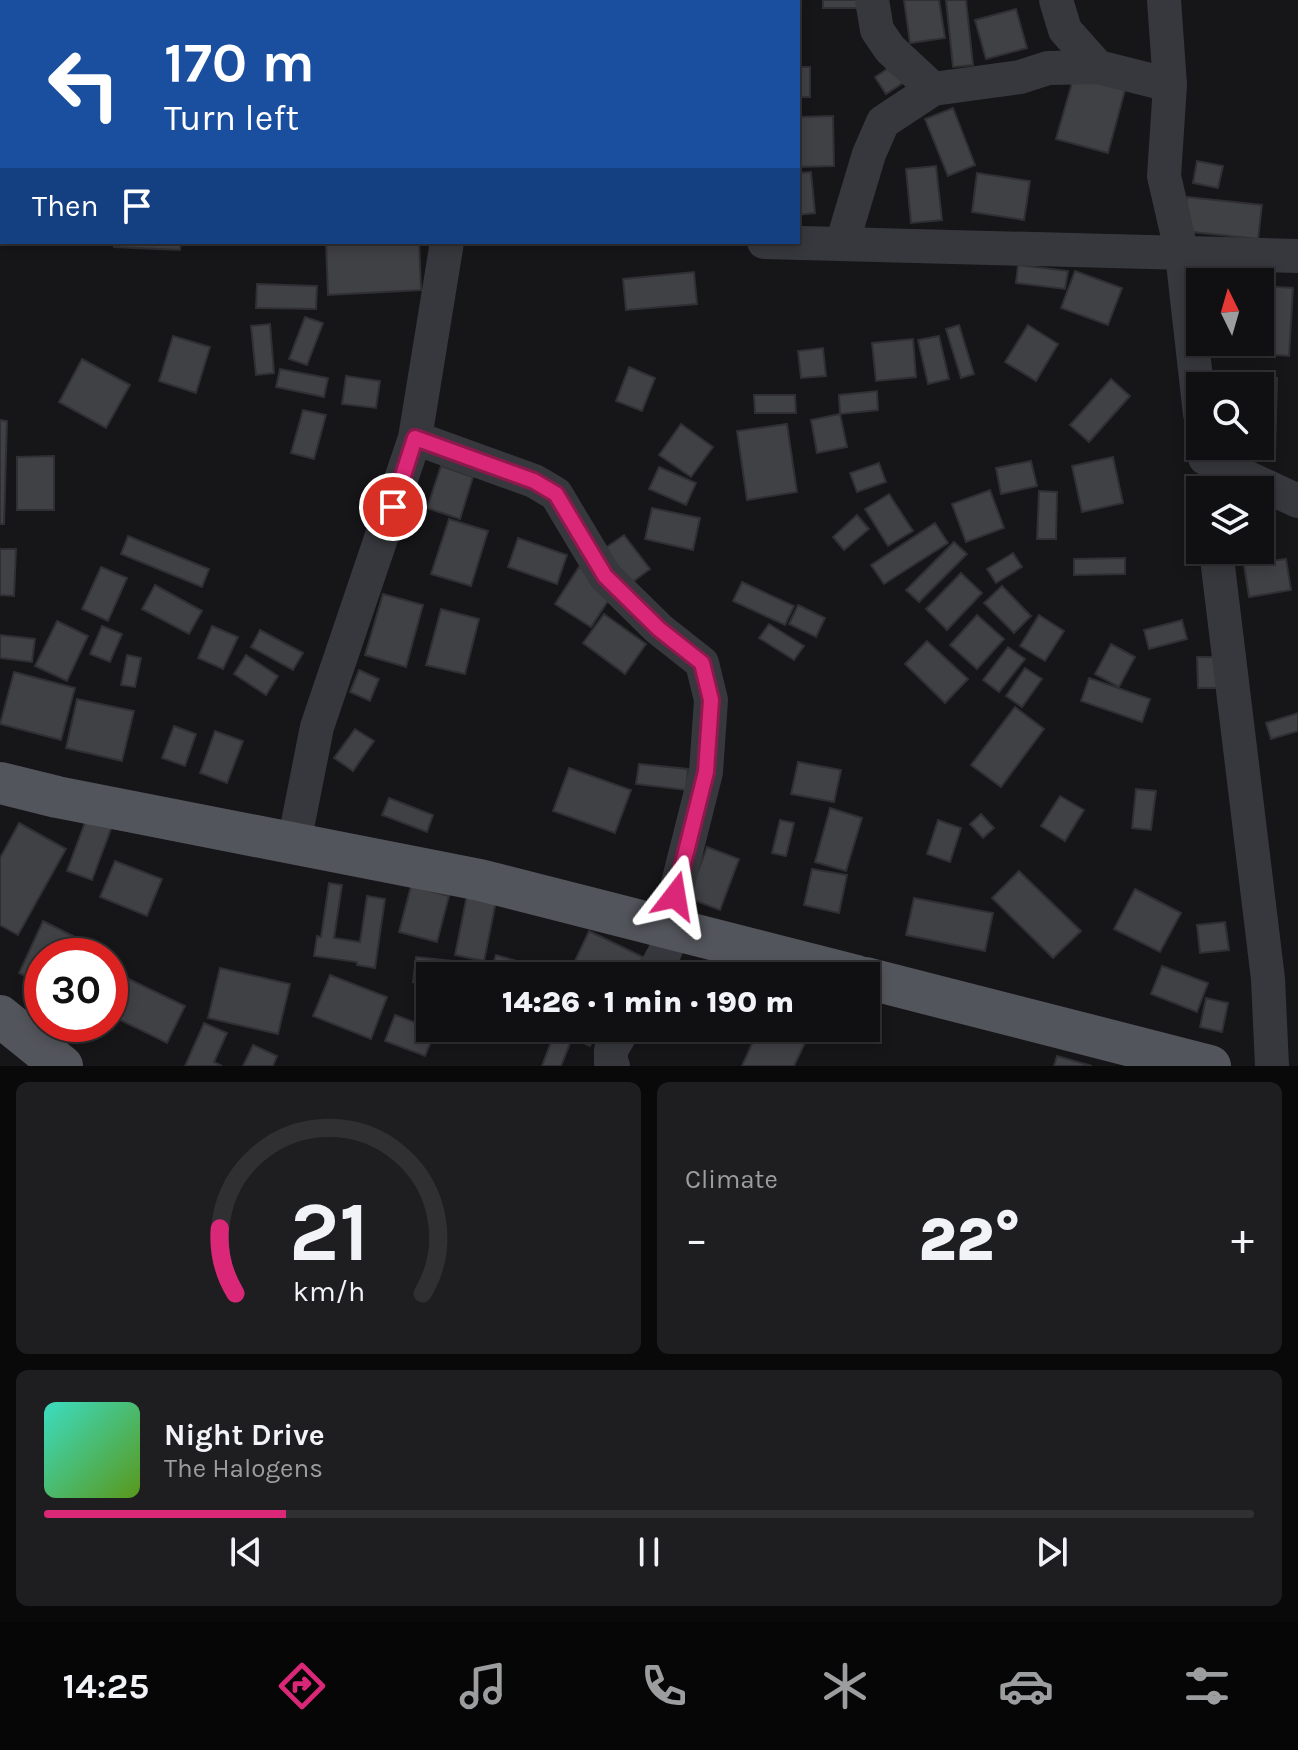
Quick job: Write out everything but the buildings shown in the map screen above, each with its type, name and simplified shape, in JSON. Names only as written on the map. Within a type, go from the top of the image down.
[{"type":"main road","points":[[0,783],[57,797],[480,880],[802,962]]},
{"type":"main road","points":[[880,982],[1210,1066]]},
{"type":"main road","points":[[0,1016],[62,1066]]},
{"type":"main road","points":[[0,1052],[17,1066]]},
{"type":"street","points":[[872,0],[877,30],[890,49],[933,89]]},
{"type":"street","points":[[1164,0],[1170,85],[1164,176],[1182,254],[1195,372]]},
{"type":"street","points":[[1048,68],[1061,15]]},
{"type":"street","points":[[1061,15],[1098,67]]},
{"type":"street","points":[[842,244],[869,154],[883,122],[933,89],[1020,77],[1048,68],[1098,67],[1170,85]]},
{"type":"street","points":[[800,243],[1298,256]]},
{"type":"street","points":[[294,843],[317,727],[415,438],[447,244]]},
{"type":"street","points":[[415,438],[534,481],[556,494],[605,576],[659,629],[702,663],[711,700],[706,772],[660,962]]},
{"type":"street","points":[[1206,465],[1298,501]]},
{"type":"street","points":[[1218,564],[1268,979],[1272,1066]]},
{"type":"street","points":[[613,1066],[611,1050],[616,1042]]},
{"type":"route","points":[[393,507],[415,438],[534,481],[556,494],[605,576],[659,629],[702,663],[711,700],[706,772],[675,896]]}]
